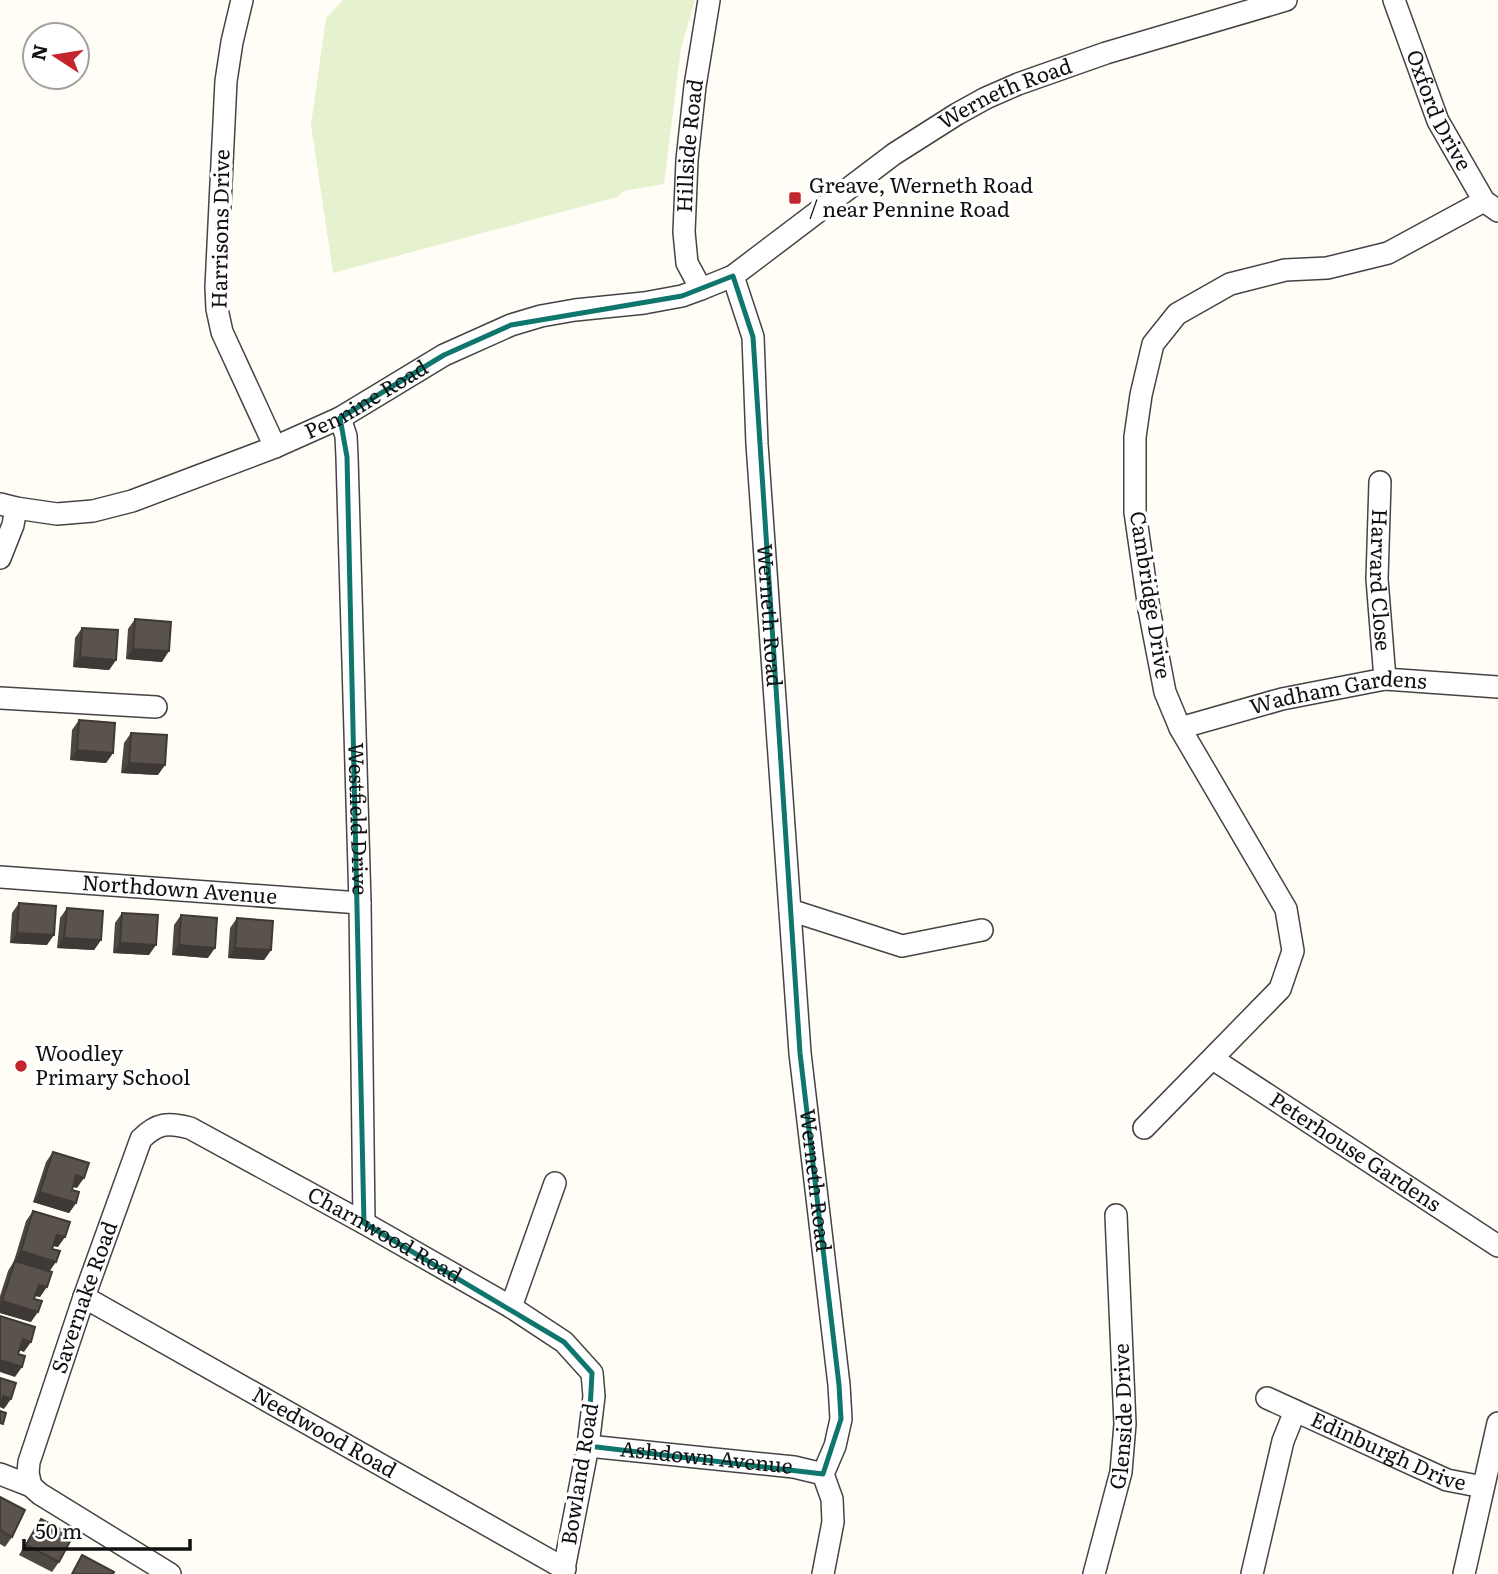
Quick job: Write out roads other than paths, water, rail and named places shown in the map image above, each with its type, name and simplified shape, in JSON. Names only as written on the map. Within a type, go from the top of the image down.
[{"type":"street","name":"Harrisons Drive","points":[[242,0],[226,81],[217,309],[222,332],[275,447]]},
{"type":"street","name":"Hillside Road","points":[[701,289],[687,263],[684,232],[688,147],[709,0]]},
{"type":"street","name":"Werneth Road","points":[[823,1474],[835,1446],[841,1419],[839,1385],[800,1053],[757,444],[753,337],[733,276],[894,154],[986,99],[1018,84],[1106,53],[1286,0]]},
{"type":"street","name":"Oxford Drive","points":[[1394,0],[1438,121],[1491,206]]},
{"type":"street","name":"Cambridge Drive","points":[[1144,1128],[1280,989],[1293,951],[1286,909],[1180,728],[1165,692],[1149,609],[1135,512],[1135,437],[1153,344],[1177,314],[1230,284],[1285,270],[1328,268],[1388,253],[1491,206]]},
{"type":"street","name":"Pennine Road","points":[[8,506],[57,514],[93,512],[132,501],[275,447],[340,418],[443,355],[511,326],[552,314],[682,296],[733,276]]},
{"type":"street","name":"Westfield Drive","points":[[340,418],[346,436],[347,457],[360,903],[364,1223]]},
{"type":"street","name":"Harvard Close","points":[[1380,482],[1377,579],[1385,679]]},
{"type":"street","points":[[0,558],[13,525],[8,506]]},
{"type":"street","name":"Wadham Gardens","points":[[1180,728],[1282,698],[1385,679],[1498,687]]},
{"type":"street","points":[[0,698],[156,707]]},
{"type":"street","name":"Northdown Avenue","points":[[0,877],[360,903]]},
{"type":"street","points":[[790,910],[902,946],[982,930]]},
{"type":"street","name":"Peterhouse Gardens","points":[[1213,1059],[1498,1246]]},
{"type":"street","name":"Charnwood Road","points":[[164,1125],[176,1124],[190,1128],[511,1307],[564,1342],[592,1373]]},
{"type":"street","name":"Savernake Road","points":[[31,1486],[29,1462],[141,1139],[151,1129],[164,1125]]},
{"type":"street","points":[[511,1307],[555,1183]]},
{"type":"street","name":"Glenside Drive","points":[[1094,1574],[1121,1472],[1125,1424],[1116,1215]]},
{"type":"street","name":"Needwood Road","points":[[84,1297],[564,1571]]},
{"type":"street","name":"Bowland Road","points":[[564,1571],[588,1446],[594,1396],[592,1373]]},
{"type":"street","name":"Edinburgh Drive","points":[[1267,1398],[1447,1480],[1483,1487]]},
{"type":"street","name":"Edinburgh Drive","points":[[1252,1574],[1283,1441],[1295,1411]]},
{"type":"street","points":[[1464,1574],[1498,1423]]},
{"type":"street","name":"Ashdown Avenue","points":[[588,1446],[794,1467],[823,1474]]},
{"type":"street","points":[[0,1474],[31,1486],[170,1574]]},
{"type":"street","points":[[823,1474],[832,1499],[833,1522],[823,1574]]},
{"type":"place","name":"Greave, Werneth Road / near Pennine Road","points":[[795,198]]},
{"type":"place","name":"Woodley Primary School","points":[[21,1066]]}]
